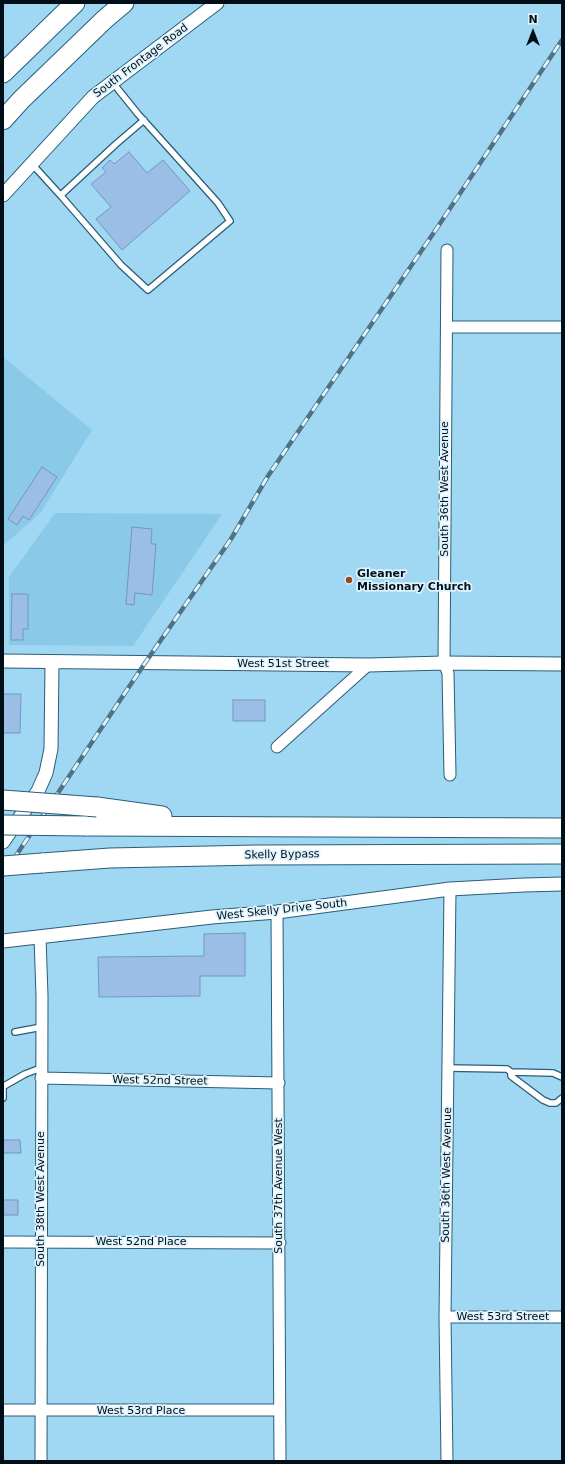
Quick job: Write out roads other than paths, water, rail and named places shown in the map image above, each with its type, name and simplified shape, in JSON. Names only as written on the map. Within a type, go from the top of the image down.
[{"type":"highway","points":[[3,73],[75,3]]},
{"type":"highway","points":[[3,120],[32,89],[105,19],[124,3]]},
{"type":"highway","points":[[3,800],[97,807],[226,826]]},
{"type":"highway","points":[[3,825],[562,828]]},
{"type":"highway","name":"Skelly Bypass","points":[[3,866],[110,858],[562,854]]},
{"type":"street","name":"South Frontage Road","points":[[3,195],[93,97],[217,3]]},
{"type":"street","name":"South 36th West Avenue","points":[[447,250],[444,663],[448,673],[450,775]]},
{"type":"street","points":[[447,327],[562,327]]},
{"type":"street","name":"West 51st Street","points":[[3,662],[368,665],[444,663],[562,664]]},
{"type":"street","points":[[3,842],[38,791],[46,773],[51,749],[52,663]]},
{"type":"street","points":[[277,747],[368,665]]},
{"type":"street","name":"West Skelly Drive South","points":[[3,941],[212,917],[278,912],[450,889],[562,884]]},
{"type":"street","name":"South 36th West Avenue","points":[[447,1461],[445,1317],[450,889]]},
{"type":"street","name":"South 37th Avenue West","points":[[278,912],[280,1461]]},
{"type":"street","name":"South 38th West Avenue","points":[[40,937],[42,1027],[42,1461]]},
{"type":"street","name":"West 52nd Street","points":[[41,1073],[279,1083]]},
{"type":"street","name":"West 52nd Place","points":[[3,1242],[280,1243]]},
{"type":"street","name":"West 53rd Street","points":[[445,1317],[562,1317]]},
{"type":"street","name":"West 53rd Place","points":[[3,1410],[279,1410]]},
{"type":"lane","points":[[32,164],[61,195],[121,265],[148,290],[230,221],[218,204],[112,82]]},
{"type":"lane","points":[[61,195],[144,120]]},
{"type":"lane","points":[[15,1032],[42,1027]]},
{"type":"lane","points":[[448,1068],[507,1069],[511,1072],[554,1073],[562,1077]]},
{"type":"lane","points":[[511,1072],[512,1076],[543,1100],[550,1103],[556,1103],[562,1098]]},
{"type":"lane","points":[[3,1098],[3,1086],[25,1074],[41,1073]]},
{"type":"railway","points":[[3,875],[145,663],[231,539],[268,476],[439,225],[562,40]]},
{"type":"place","name":"Gleaner Missionary Church","points":[[349,580]]}]
